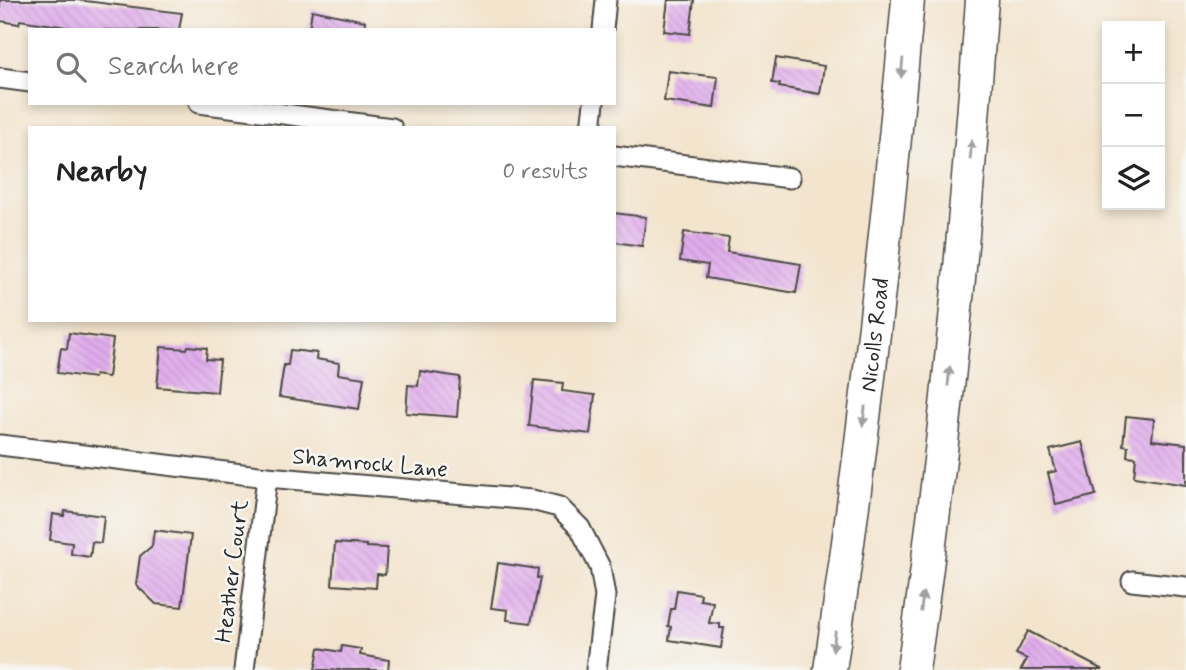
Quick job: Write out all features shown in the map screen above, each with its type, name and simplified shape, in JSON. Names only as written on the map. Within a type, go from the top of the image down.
[{"type":"highway","name":"Nicolls Road","points":[[830,670],[878,296],[908,0]]},
{"type":"highway","points":[[913,670],[938,479],[956,306],[982,0]]},
{"type":"street","points":[[603,28],[606,0]]},
{"type":"street","points":[[0,78],[28,82]]},
{"type":"street","points":[[214,105],[377,126]]},
{"type":"street","points":[[591,126],[594,105]]},
{"type":"street","points":[[616,156],[790,178]]},
{"type":"street","name":"Shamrock Lane","points":[[0,445],[267,477],[532,500],[559,507],[580,528],[600,567],[605,596],[596,670]]},
{"type":"street","name":"Heather Court","points":[[244,670],[267,477]]},
{"type":"street","points":[[1132,581],[1186,587]]},
{"type":"building","points":[[0,0],[77,0],[182,13],[179,28],[73,28],[20,20],[19,24],[0,21]]},
{"type":"building","points":[[668,0],[694,0],[690,34],[664,31]]},
{"type":"building","points":[[312,10],[365,21],[364,28],[309,28]]},
{"type":"building","points":[[776,58],[824,66],[820,94],[779,87],[780,84],[772,83]]},
{"type":"building","points":[[668,71],[718,77],[714,108],[664,101]]},
{"type":"building","points":[[616,213],[646,217],[642,246],[616,242]]},
{"type":"building","points":[[684,232],[729,238],[727,252],[801,264],[796,293],[706,278],[708,265],[680,261]]},
{"type":"building","points":[[69,333],[113,339],[108,377],[57,373],[61,348],[67,349]]},
{"type":"building","points":[[188,346],[207,348],[206,359],[220,360],[217,392],[157,387],[161,347],[187,349]]},
{"type":"building","points":[[290,350],[317,353],[316,359],[339,363],[338,374],[364,378],[359,409],[279,397],[284,365],[288,365]]},
{"type":"building","points":[[420,371],[460,377],[457,417],[406,413],[408,385],[418,386]]},
{"type":"building","points":[[534,380],[563,383],[562,391],[595,395],[590,434],[529,426]]},
{"type":"building","points":[[1126,416],[1154,419],[1152,440],[1186,444],[1186,485],[1134,477],[1136,457],[1127,456],[1128,446],[1123,445]]},
{"type":"building","points":[[1082,442],[1096,495],[1056,505],[1048,473],[1056,471],[1050,450]]},
{"type":"building","points":[[65,511],[104,516],[101,543],[92,542],[90,557],[71,554],[72,543],[50,540],[53,514],[64,516]]},
{"type":"building","points":[[154,530],[191,535],[182,607],[156,604],[136,585],[140,556],[152,546]]},
{"type":"building","points":[[335,543],[387,548],[385,575],[377,574],[376,588],[332,585]]},
{"type":"building","points":[[498,563],[538,569],[537,578],[540,578],[531,623],[507,620],[508,610],[491,608]]},
{"type":"building","points":[[677,590],[701,594],[700,600],[713,602],[709,623],[720,624],[720,628],[724,628],[721,648],[669,640],[671,627],[668,626]]},
{"type":"building","points":[[1028,631],[1103,670],[1021,670],[1027,659],[1016,654]]},
{"type":"building","points":[[342,646],[361,649],[360,655],[389,660],[388,670],[315,670],[319,648],[341,652]]}]
